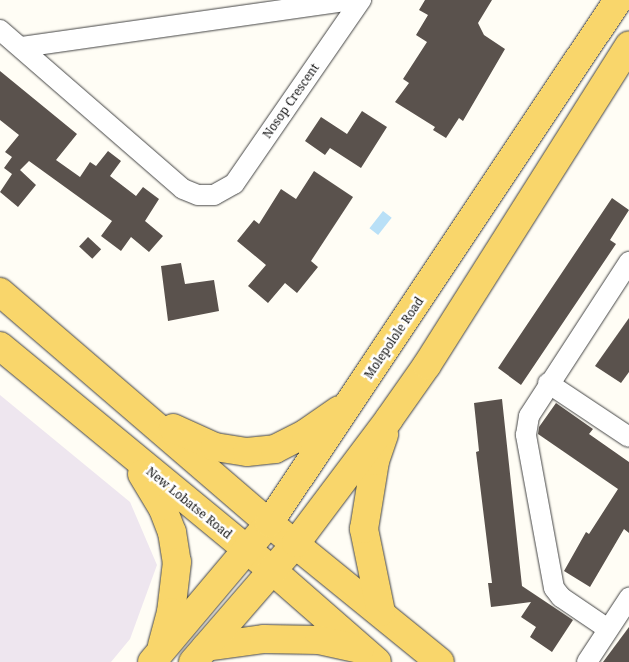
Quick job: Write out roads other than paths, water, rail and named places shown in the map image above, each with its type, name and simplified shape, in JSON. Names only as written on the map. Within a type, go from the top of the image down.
[{"type":"main road","name":"Molepolole Road","points":[[156,657],[268,523],[354,399],[618,0]]},
{"type":"main road","points":[[200,654],[296,543],[427,366],[629,46]]},
{"type":"main road","points":[[0,292],[147,416],[268,523],[296,543],[440,662]]},
{"type":"main road","name":"New Lobatse Road","points":[[0,346],[131,456],[273,570],[369,656]]},
{"type":"main road","points":[[147,416],[215,447],[247,452],[275,449],[306,433],[354,399]]},
{"type":"main road","points":[[381,612],[364,530],[376,460],[389,419]]},
{"type":"main road","points":[[131,456],[163,510],[172,532],[178,562],[171,612],[156,657]]},
{"type":"main road","points":[[200,654],[264,639],[290,639],[319,640],[369,656]]},
{"type":"street","points":[[0,30],[22,46],[352,0]]},
{"type":"street","name":"Nosop Crescent","points":[[22,46],[184,189],[198,195],[214,195],[234,184],[361,0]]},
{"type":"street","points":[[608,630],[561,597],[550,578],[526,435],[529,416],[548,383],[629,262]]},
{"type":"street","points":[[548,383],[629,437]]},
{"type":"street","points":[[587,662],[629,598]]},
{"type":"water","points":[[383,211],[392,218],[378,235],[369,228]]}]
